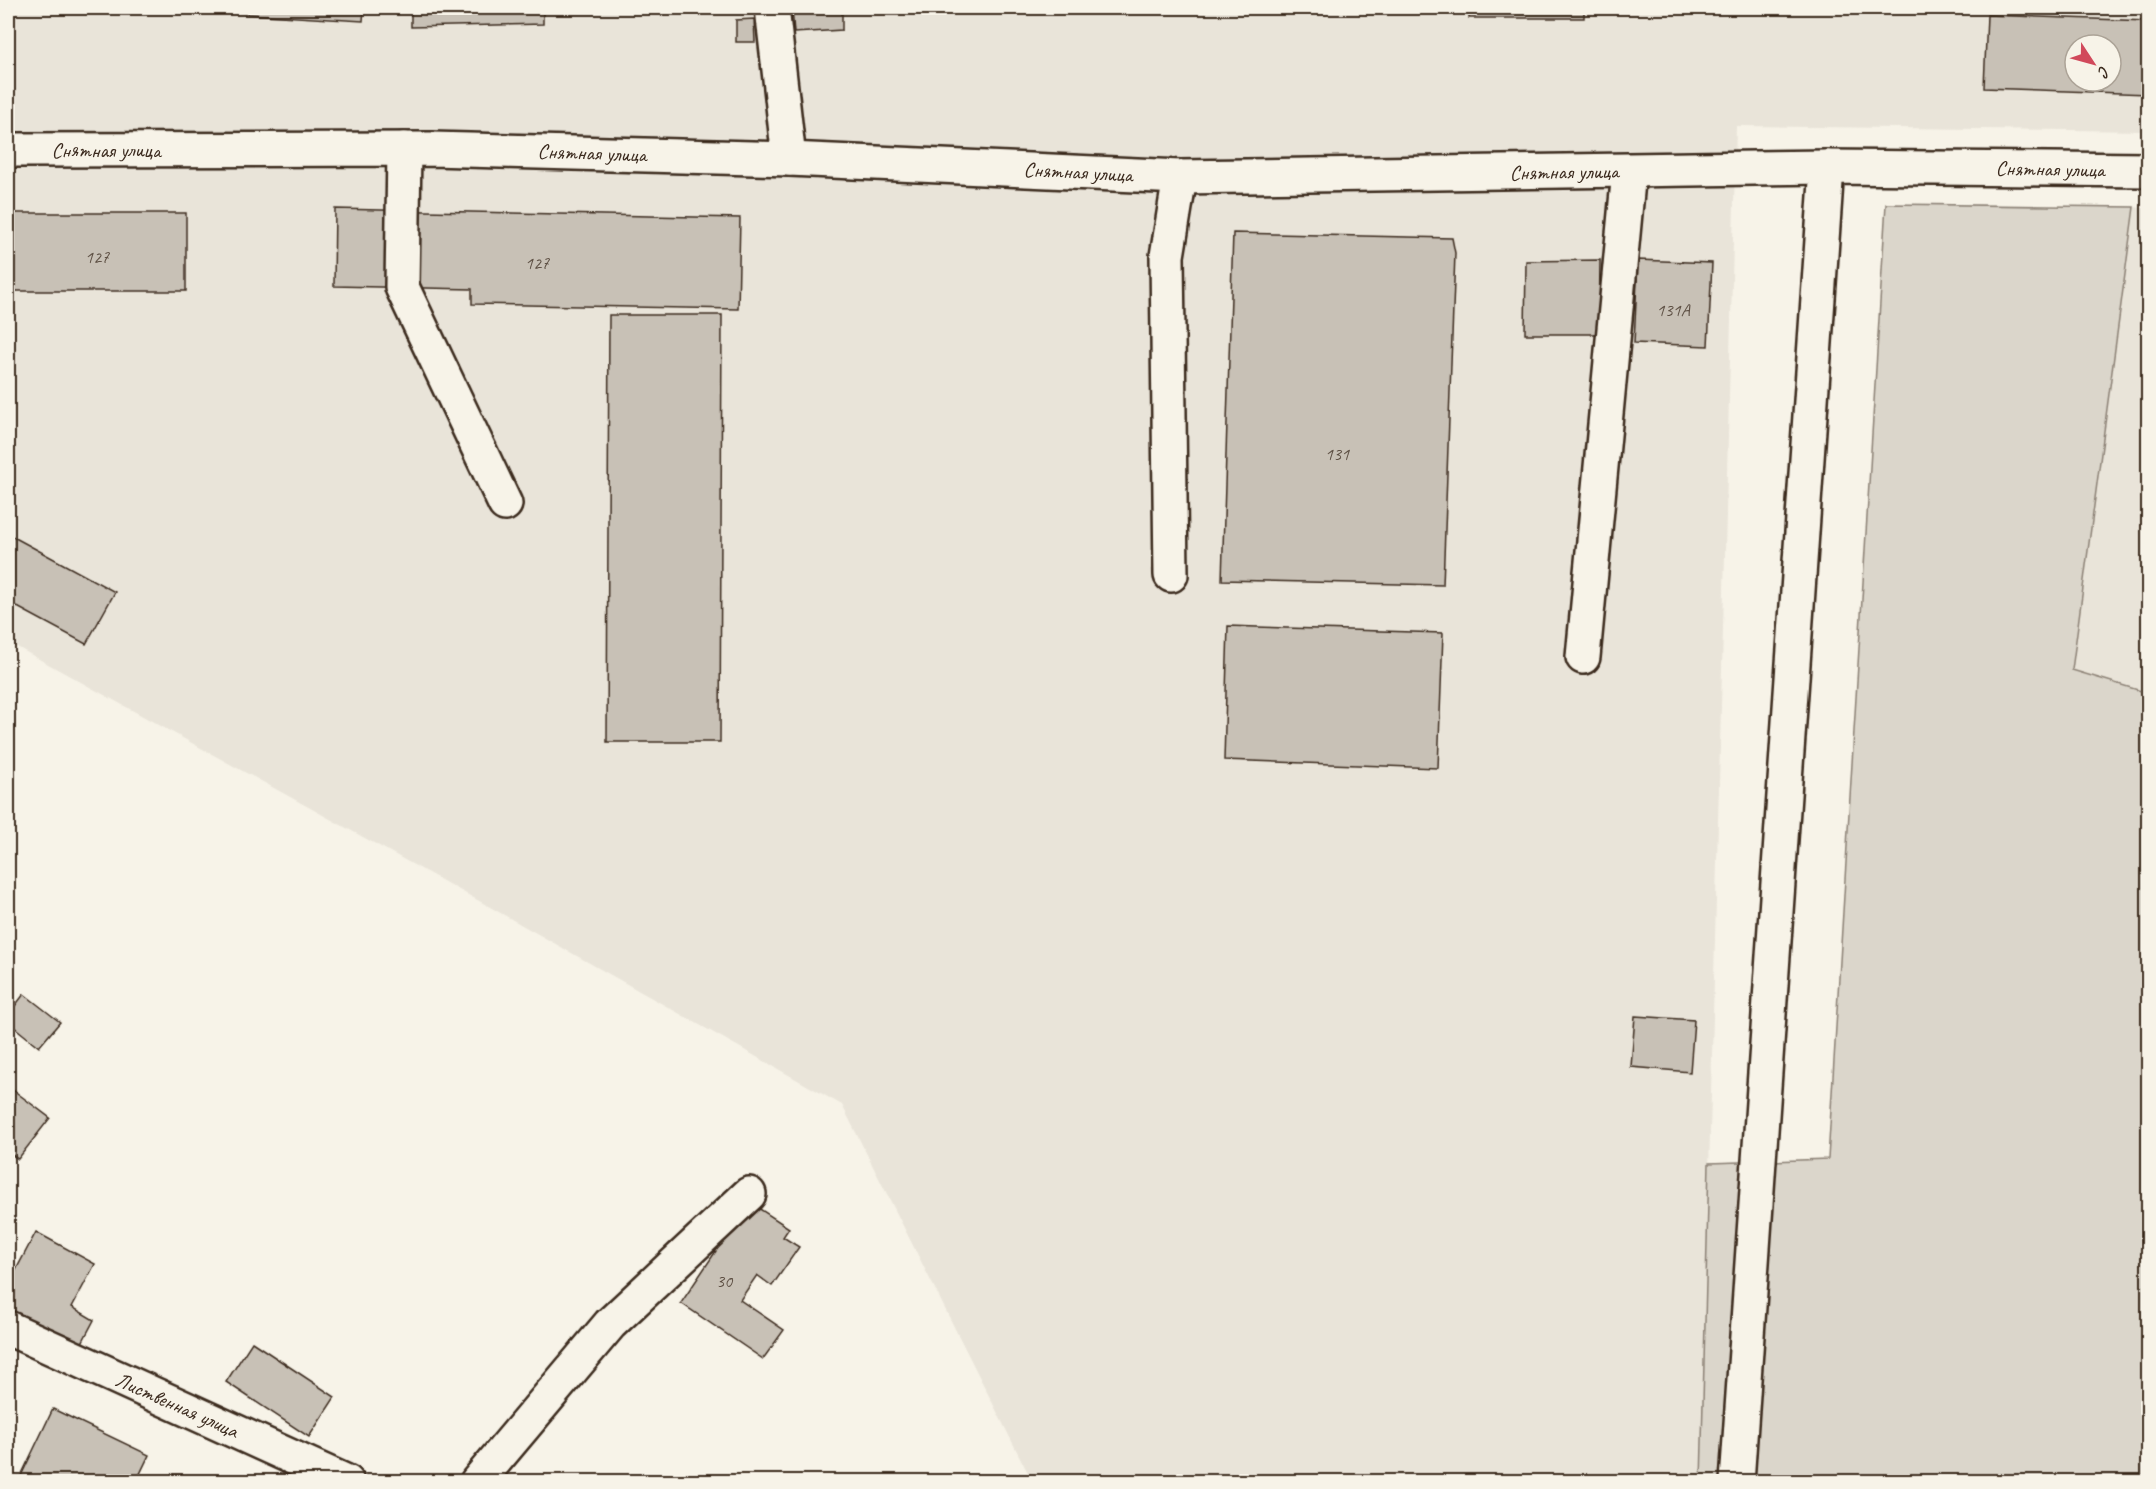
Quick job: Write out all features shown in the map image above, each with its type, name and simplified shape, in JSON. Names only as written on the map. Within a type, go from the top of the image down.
[{"type":"street","points":[[772,8],[789,159]]},
{"type":"street","points":[[404,149],[402,287],[505,504]]},
{"type":"street","name":"Снятная улица","points":[[8,150],[404,149],[789,159],[1180,177],[1827,167],[2148,170]]},
{"type":"street","points":[[1737,1482],[1827,167]]},
{"type":"street","points":[[1583,657],[1629,171]]},
{"type":"street","points":[[1171,575],[1167,256],[1180,177]]},
{"type":"street","points":[[477,1482],[610,1324],[749,1194]]},
{"type":"street","name":"Лиственная улица","points":[[8,1328],[347,1482]]},
{"type":"shaded area","points":[[8,8],[2148,8],[2148,131],[1736,126],[1701,1481],[1032,1481],[842,1105],[481,902],[8,642]]},
{"type":"shaded area","points":[[1886,204],[2134,207],[2072,670],[2148,693],[2148,1481],[1701,1482],[1709,1163],[1828,1159]]},
{"type":"shaded area","points":[[2134,207],[2148,209],[2148,693],[2072,671]]},
{"type":"building","points":[[248,8],[364,8],[363,21],[247,14]]},
{"type":"building","points":[[411,8],[543,8],[543,24],[411,27]]},
{"type":"building","points":[[792,8],[842,8],[842,30],[794,33]]},
{"type":"building","points":[[1469,8],[1584,8],[1584,18],[1469,18]]},
{"type":"building","points":[[1987,15],[2148,21],[2148,94],[2121,93],[2123,93],[2123,33],[2063,33],[2063,91],[1984,88]]},
{"type":"building","points":[[754,19],[755,42],[736,42],[736,20]]},
{"type":"building","points":[[335,209],[740,218],[738,309],[472,304],[472,289],[334,286]]},
{"type":"building","points":[[9,213],[186,213],[186,291],[9,291]]},
{"type":"building","points":[[1233,233],[1452,238],[1455,253],[1443,585],[1222,580]]},
{"type":"building","points":[[1600,260],[1599,334],[1525,334],[1526,261]]},
{"type":"building","points":[[1638,260],[1712,263],[1708,346],[1634,343]]},
{"type":"building","points":[[609,315],[722,315],[720,742],[607,742]]},
{"type":"building","points":[[8,534],[115,592],[86,644],[8,602]]},
{"type":"building","points":[[1228,626],[1443,633],[1438,768],[1224,760]]},
{"type":"building","points":[[24,994],[60,1022],[39,1047],[8,1022],[8,1015]]},
{"type":"building","points":[[1635,1016],[1694,1020],[1690,1072],[1631,1067]]},
{"type":"building","points":[[13,1090],[50,1118],[18,1159],[8,1152],[8,1097]]},
{"type":"building","points":[[749,1202],[789,1228],[783,1237],[799,1247],[772,1286],[757,1275],[740,1300],[784,1330],[763,1359],[681,1303]]},
{"type":"building","points":[[36,1232],[95,1264],[72,1307],[94,1320],[76,1354],[8,1317],[8,1285]]},
{"type":"building","points":[[252,1342],[335,1397],[309,1437],[226,1382]]},
{"type":"building","points":[[53,1409],[149,1455],[136,1482],[22,1482],[19,1480]]}]
